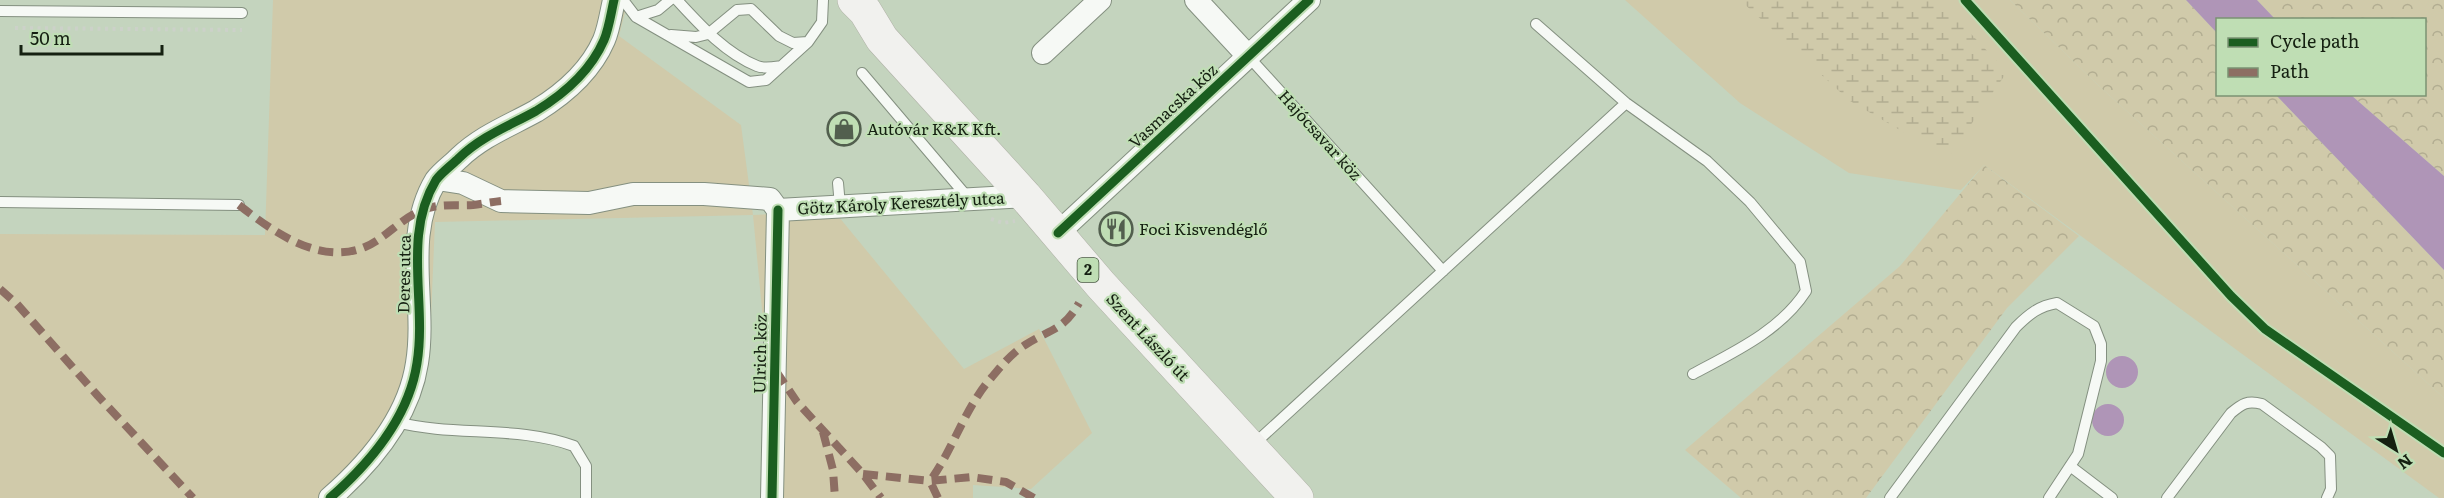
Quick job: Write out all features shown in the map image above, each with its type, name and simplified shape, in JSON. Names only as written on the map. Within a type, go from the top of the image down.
[{"type":"main road","name":"2","points":[[836,0],[863,26],[882,39]]},
{"type":"main road","name":"2","points":[[854,0],[865,11],[882,39]]},
{"type":"main road","name":"Szent László út","points":[[882,39],[1025,196],[1101,285],[1297,498]]},
{"type":"street","name":"Deres utca","points":[[330,498],[356,487],[396,422],[414,381],[418,361],[417,253],[423,210],[437,179],[471,146],[536,111],[578,79],[594,60],[605,38],[614,0]]},
{"type":"street","points":[[1043,53],[1100,0]]},
{"type":"street","name":"Hajócsavar köz","points":[[1196,0],[1248,56]]},
{"type":"street","name":"Vasmacska köz","points":[[1058,234],[1309,0]]},
{"type":"street","points":[[437,179],[463,183],[501,201],[589,203],[633,195],[704,194],[770,199],[778,210]]},
{"type":"street","name":"Götz Károly Keresztély utca","points":[[778,210],[1025,196]]},
{"type":"street","name":"Ulrich köz","points":[[772,498],[778,210]]},
{"type":"lane","points":[[623,0],[636,17],[749,82],[766,80],[808,42],[822,22],[823,0]]},
{"type":"lane","points":[[636,17],[658,10],[670,0]]},
{"type":"lane","points":[[677,0],[708,34],[731,51],[759,67],[781,66]]},
{"type":"lane","points":[[662,32],[680,37],[708,34],[737,10],[751,9],[780,36],[793,42],[808,42]]},
{"type":"lane","points":[[0,11],[242,13]]},
{"type":"lane","points":[[1536,24],[1626,103],[1707,161],[1750,202],[1800,262],[1806,291],[1796,307],[1758,339],[1693,374]]},
{"type":"lane","name":"Hajócsavar köz","points":[[1248,56],[1443,271]]},
{"type":"lane","points":[[862,73],[969,199]]},
{"type":"lane","points":[[1250,447],[1626,103]]},
{"type":"lane","points":[[838,183],[840,206]]},
{"type":"lane","points":[[0,202],[239,205]]},
{"type":"lane","points":[[1890,498],[2016,327],[2030,313],[2046,305],[2057,303],[2094,326],[2101,344],[2101,362],[2078,454],[2049,498]]},
{"type":"lane","points":[[2167,498],[2231,413],[2244,402],[2251,401],[2262,404],[2330,456],[2331,489],[2327,498]]},
{"type":"lane","points":[[396,422],[417,427],[499,431],[552,437],[574,446],[586,466],[586,498]]},
{"type":"lane","points":[[2070,466],[2112,498]]},
{"type":"path","points":[[10,28],[242,30]]},
{"type":"green space","points":[[273,0],[628,0],[619,36],[741,125],[753,215],[435,222],[429,364],[409,423],[348,498],[0,498],[0,234],[265,235]]},
{"type":"green space","points":[[1625,0],[2010,0],[2099,86],[2444,398],[2444,498],[2439,498],[1984,165],[1961,190],[1849,173],[1740,103]]},
{"type":"green space","points":[[1740,0],[1939,0],[2007,72],[1948,158],[1850,101]]},
{"type":"green space","points":[[2010,0],[2186,0],[2216,32],[2216,96],[2277,96],[2444,270],[2444,398],[2099,86]]},
{"type":"green space","points":[[2257,0],[2444,0],[2444,176],[2352,96],[2426,96],[2426,18],[2274,18]]},
{"type":"green space","points":[[1984,165],[2079,236],[2007,308],[1866,498],[1741,498],[1685,450],[1900,266]]},
{"type":"green space","points":[[834,211],[964,369],[1039,329],[1092,433],[1031,489],[973,485],[973,498],[780,498],[753,215]]},
{"type":"shaded area","points":[[2186,0],[2257,0],[2274,18],[2216,18],[2216,32]]},
{"type":"shaded area","points":[[2277,96],[2352,96],[2444,176],[2444,270]]},
{"type":"shaded area","points":[[2122,356],[2134,360],[2138,372],[2134,384],[2122,388],[2110,384],[2106,372],[2110,360]]},
{"type":"shaded area","points":[[2108,404],[2120,408],[2124,420],[2120,432],[2108,436],[2096,432],[2092,420],[2096,408]]},
{"type":"marked path","points":[[239,205],[266,225],[298,243],[314,249],[348,252],[380,239],[408,218],[429,208],[501,201]]},
{"type":"marked path","points":[[0,289],[17,304],[98,396],[193,498]]},
{"type":"marked path","points":[[938,498],[930,481],[974,401],[1011,355],[1061,324],[1079,303]]},
{"type":"marked path","points":[[776,371],[797,402],[863,474],[881,498]]},
{"type":"marked path","points":[[823,432],[833,470],[835,498]]},
{"type":"marked path","points":[[863,474],[930,481],[971,477],[1006,482],[1034,498]]},
{"type":"cycle path","points":[[330,498],[359,470],[386,438],[406,402],[413,383],[419,340],[418,246],[420,224],[426,201],[436,180],[477,143],[536,111],[576,80],[592,61],[604,40],[614,0]]},
{"type":"cycle path","points":[[1058,233],[1309,0]]},
{"type":"cycle path","points":[[1965,0],[2231,296],[2265,329],[2444,453]]},
{"type":"cycle path","points":[[772,498],[778,210]]},
{"type":"place","name":"Autóvár K&K Kft.","points":[[844,129]]},
{"type":"place","name":"Foci Kisvendéglő","points":[[1116,229]]}]
